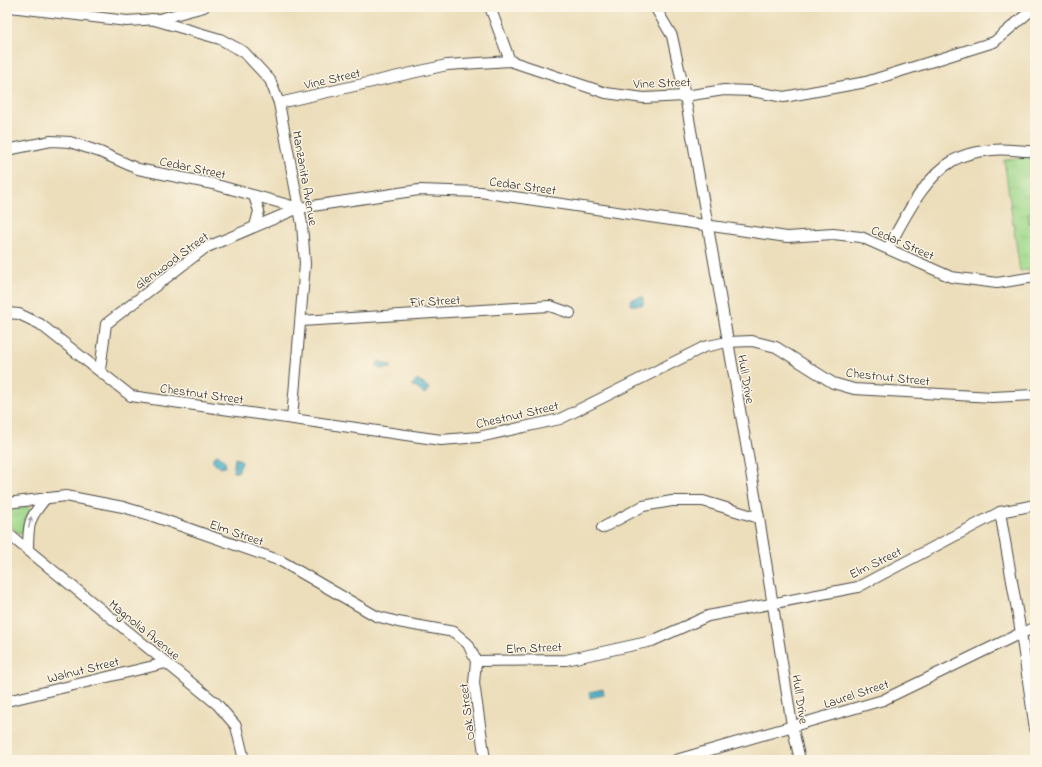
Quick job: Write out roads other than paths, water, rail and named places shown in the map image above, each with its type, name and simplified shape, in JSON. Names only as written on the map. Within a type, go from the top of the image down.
[{"type":"street","points":[[10,7],[127,21],[151,19],[204,7]]},
{"type":"street","points":[[490,7],[510,61]]},
{"type":"street","name":"Hull Drive","points":[[655,7],[672,36],[685,96],[759,518],[792,725],[800,760]]},
{"type":"street","name":"Vine Street","points":[[279,103],[447,65],[510,61],[606,93],[644,98],[685,96],[724,90],[751,91],[784,97],[866,82],[994,42],[1035,7]]},
{"type":"street","name":"Manzanita Avenue","points":[[151,19],[220,39],[244,52],[270,80],[279,103],[302,224],[305,264],[292,418]]},
{"type":"street","name":"Cedar Street","points":[[7,150],[51,141],[70,142],[94,150],[138,169],[214,184],[299,208],[419,190],[480,192],[707,224],[787,237],[833,234],[861,237],[951,277],[997,283],[1035,278]]},
{"type":"street","points":[[888,248],[917,198],[936,174],[954,160],[974,153],[993,149],[1032,151]]},
{"type":"street","points":[[254,196],[259,211],[255,226]]},
{"type":"street","name":"Glenwood Street","points":[[100,370],[106,324],[205,248],[299,208]]},
{"type":"street","name":"Fir Street","points":[[301,321],[550,306],[570,313]]},
{"type":"street","name":"Chestnut Street","points":[[7,313],[19,314],[40,324],[131,396],[441,440],[479,437],[560,419],[704,347],[727,342],[752,341],[776,346],[833,383],[854,389],[992,397],[1035,395]]},
{"type":"street","name":"Elm Street","points":[[7,503],[66,496],[130,509],[281,561],[376,616],[398,622],[454,632],[468,644],[476,661],[566,660],[652,641],[708,616],[858,587],[1000,512],[1035,505]]},
{"type":"street","points":[[28,550],[28,534],[32,515],[46,498]]},
{"type":"street","points":[[602,528],[643,506],[672,501],[703,501],[759,518]]},
{"type":"street","points":[[1000,512],[1021,633],[1035,729]]},
{"type":"street","name":"Magnolia Avenue","points":[[7,533],[217,704],[236,726],[244,760]]},
{"type":"street","name":"Laurel Street","points":[[676,760],[792,725],[883,700],[1021,633],[1035,628]]},
{"type":"street","name":"Oak Street","points":[[476,661],[474,682],[485,760]]},
{"type":"street","name":"Walnut Street","points":[[7,701],[166,663]]},
{"type":"water","points":[[643,297],[643,305],[631,305],[630,300]]},
{"type":"water","points":[[379,361],[391,366],[391,368],[379,369],[376,365]]},
{"type":"water","points":[[417,379],[429,388],[425,394],[412,385]]},
{"type":"water","points":[[218,455],[226,462],[225,467],[221,468],[212,461],[214,456]]},
{"type":"water","points":[[235,458],[241,460],[242,463],[238,472],[233,472]]},
{"type":"water","points":[[603,689],[604,695],[590,698],[589,692]]}]
